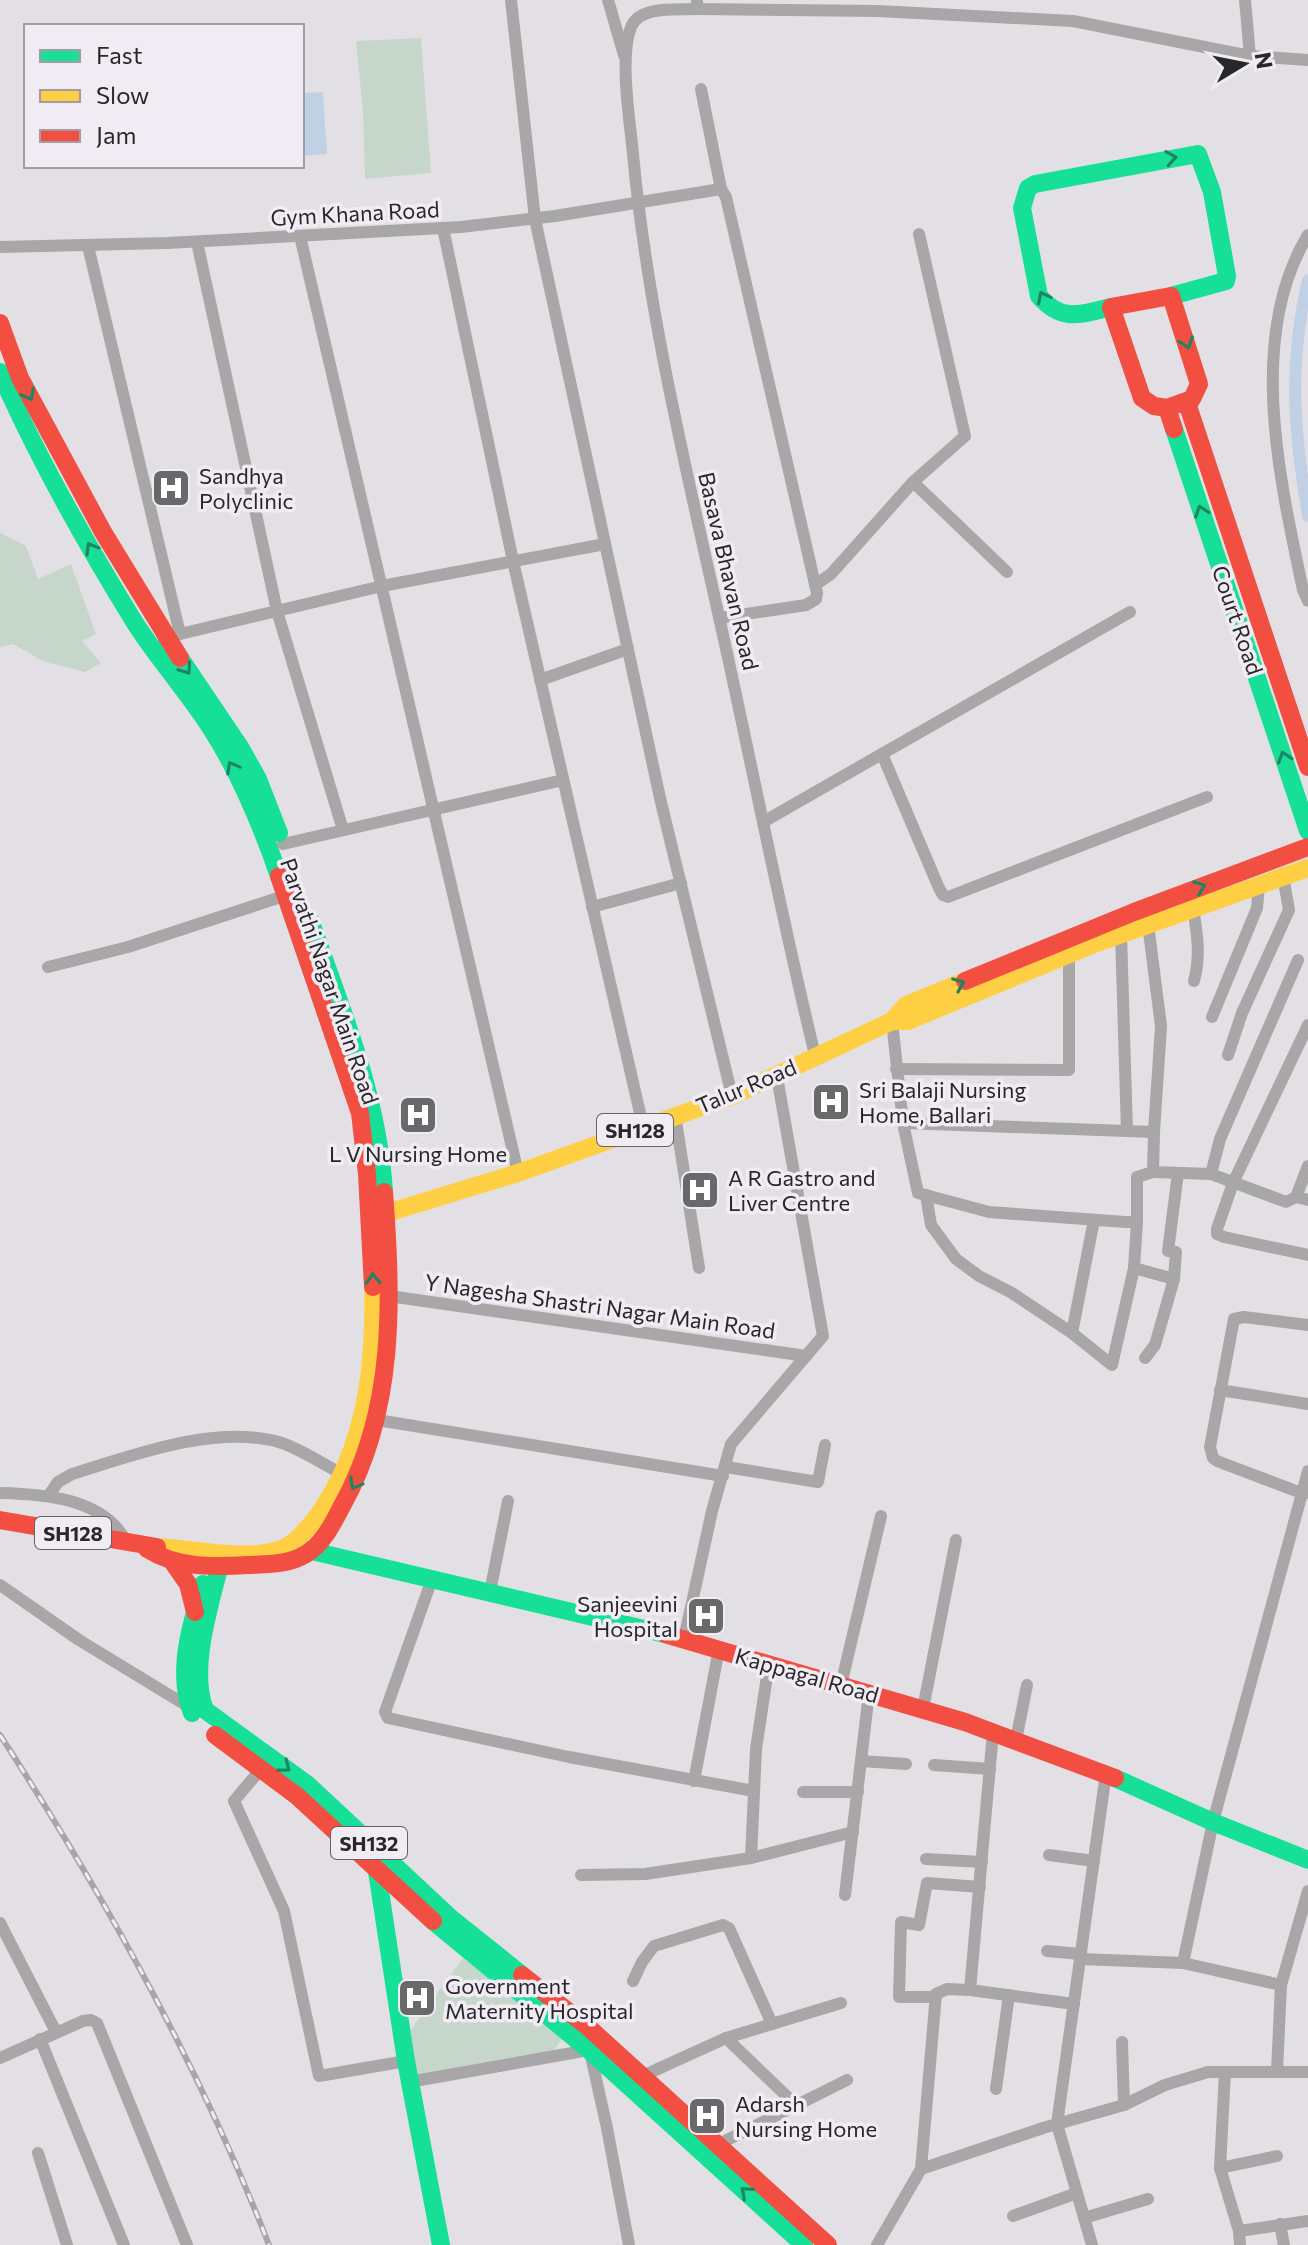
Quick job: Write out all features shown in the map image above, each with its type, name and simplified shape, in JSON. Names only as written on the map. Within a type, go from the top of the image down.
[{"type":"main road","points":[[1198,154],[1204,159],[1226,281],[1171,296],[1111,307],[1063,315],[1051,311],[1039,296],[1022,208],[1028,188],[1035,184],[1198,154]]},
{"type":"main road","name":"Court Road","points":[[1171,296],[1199,384],[1197,393],[1187,403],[1308,767]]},
{"type":"main road","points":[[1111,307],[1142,398],[1154,406],[1167,408],[1187,403]]},
{"type":"main road","name":"Parvathi Nagar Main Road","points":[[0,323],[20,378],[165,639],[260,821],[360,1113],[389,1296],[383,1398],[364,1467],[313,1552]]},
{"type":"main road","name":"Parvathi Nagar Main Road","points":[[0,372],[24,427],[62,498],[165,639],[240,747],[258,779],[360,1063],[376,1118],[378,1217]]},
{"type":"main road","name":"Court Road","points":[[1167,408],[1308,831]]},
{"type":"main road","name":"Talur Road","points":[[892,1021],[906,1005],[1134,912],[1308,847]]},
{"type":"main road","name":"Talur Road","points":[[378,1217],[518,1173],[732,1096],[892,1021],[908,1021],[1121,934],[1308,868]]},
{"type":"main road","points":[[289,1546],[318,1516],[356,1445],[371,1383],[378,1217]]},
{"type":"main road","name":"SH128","points":[[0,1520],[126,1541],[145,1548],[158,1558],[172,1561],[215,1559],[289,1546]]},
{"type":"main road","name":"SH128","points":[[145,1548],[160,1545],[215,1559]]},
{"type":"main road","name":"Kappagal Road","points":[[289,1546],[684,1639],[923,1709],[1106,1773],[1213,1822],[1308,1860]]},
{"type":"main road","points":[[189,1707],[185,1684],[195,1612],[215,1559],[275,1563],[313,1552]]},
{"type":"main road","name":"SH132","points":[[215,1559],[202,1659],[201,1706],[292,1772],[452,1919],[593,2042],[626,2085],[804,2245]]},
{"type":"main road","points":[[172,1561],[188,1584],[195,1612]]},
{"type":"main road","name":"SH132","points":[[189,1707],[198,1721],[297,1796],[377,1872],[484,1965],[648,2079],[828,2245]]},
{"type":"main road","points":[[374,1848],[409,2082],[441,2245]]},
{"type":"street","points":[[511,0],[535,219],[628,649],[732,1096]]},
{"type":"street","points":[[608,0],[627,65]]},
{"type":"street","points":[[1245,0],[1250,56]]},
{"type":"street","points":[[627,65],[628,37],[637,17],[648,12],[697,4],[1073,21],[1250,56],[1308,60]]},
{"type":"street","name":"Basava Bhavan Road","points":[[627,65],[637,202],[674,417],[815,1055]]},
{"type":"street","points":[[701,89],[715,190],[726,197],[816,599],[812,603],[719,618]]},
{"type":"street","name":"Gym Khana Road","points":[[0,247],[197,242],[443,228],[535,219],[715,190]]},
{"type":"street","points":[[443,228],[513,561],[643,1126]]},
{"type":"street","points":[[815,585],[831,574],[913,482],[965,436],[919,234]]},
{"type":"street","points":[[1308,235],[1293,259],[1280,308],[1273,362],[1276,437],[1284,503],[1308,601]]},
{"type":"street","points":[[300,236],[518,1173]]},
{"type":"street","points":[[197,242],[277,611],[343,830]]},
{"type":"street","points":[[88,246],[165,639],[382,586],[605,544]]},
{"type":"street","points":[[913,482],[1007,572]]},
{"type":"street","points":[[763,822],[1130,612]]},
{"type":"street","points":[[540,680],[628,649]]},
{"type":"street","points":[[882,754],[939,888],[948,897],[1207,797]]},
{"type":"street","points":[[283,844],[563,780]]},
{"type":"street","points":[[1228,1055],[1242,1013],[1289,910],[1283,876]]},
{"type":"street","points":[[592,907],[681,883]]},
{"type":"street","points":[[1212,1017],[1257,908],[1259,885]]},
{"type":"street","points":[[48,967],[128,947],[287,895]]},
{"type":"street","points":[[1193,908],[1199,941],[1194,981]]},
{"type":"street","points":[[1148,924],[1161,1026],[1153,1172]]},
{"type":"street","points":[[1121,934],[1127,1131]]},
{"type":"street","points":[[896,1069],[1069,1070],[1069,955]]},
{"type":"street","points":[[1211,1174],[1220,1139],[1298,960]]},
{"type":"street","points":[[892,1021],[903,1123],[918,1193],[989,1212],[1137,1222]]},
{"type":"street","points":[[1308,1025],[1233,1183],[1217,1234],[1308,1255]]},
{"type":"street","points":[[684,1639],[712,1511],[731,1444],[823,1336],[777,1077]]},
{"type":"street","points":[[675,1115],[699,1268]]},
{"type":"street","points":[[903,1123],[1154,1132]]},
{"type":"street","points":[[926,1195],[931,1225],[956,1259],[1072,1333],[1112,1365],[1134,1268],[1137,1177],[1153,1172],[1211,1174],[1286,1202],[1302,1198],[1308,1166]]},
{"type":"street","points":[[1145,1358],[1155,1345],[1174,1279],[1176,1252],[1168,1251],[1178,1173]]},
{"type":"street","points":[[1072,1333],[1094,1220]]},
{"type":"street","points":[[1134,1268],[1174,1279]]},
{"type":"street","name":"Y Nagesha Shastri Nagar Main Road","points":[[389,1296],[806,1356]]},
{"type":"street","points":[[1304,1494],[1213,1458],[1210,1447],[1234,1319],[1244,1317],[1308,1325]]},
{"type":"street","points":[[1220,1390],[1308,1404]]},
{"type":"street","points":[[377,1420],[818,1482],[825,1445]]},
{"type":"street","points":[[49,1495],[58,1482],[72,1474],[173,1445],[211,1439],[242,1437],[284,1444],[342,1474]]},
{"type":"street","points":[[1183,1963],[1213,1822],[1308,1471]]},
{"type":"street","points":[[0,1493],[49,1495],[106,1517],[119,1528],[126,1541]]},
{"type":"street","points":[[490,1592],[508,1501]]},
{"type":"street","points":[[841,1685],[881,1516]]},
{"type":"street","points":[[923,1709],[956,1540]]},
{"type":"street","points":[[432,1579],[385,1712],[388,1718],[754,1791]]},
{"type":"street","points":[[0,1585],[79,1640],[189,1707]]},
{"type":"street","points":[[694,1781],[719,1649]]},
{"type":"street","points":[[751,1858],[756,1749],[769,1663]]},
{"type":"street","points":[[1016,1740],[1027,1685]]},
{"type":"street","points":[[845,1895],[869,1693]]},
{"type":"street","points":[[970,1990],[993,1732]]},
{"type":"street","points":[[861,1761],[906,1764]]},
{"type":"street","points":[[934,1765],[990,1769]]},
{"type":"street","points":[[260,1770],[234,1801],[284,1911],[319,2076],[406,2061]]},
{"type":"street","points":[[1091,2245],[1057,2124],[1106,1773]]},
{"type":"street","points":[[803,1792],[858,1792]]},
{"type":"street","points":[[581,1875],[645,1874],[751,1858],[853,1832]]},
{"type":"street","points":[[1049,1855],[1094,1861]]},
{"type":"street","points":[[926,1859],[982,1862]]},
{"type":"street","points":[[936,1997],[899,1997],[901,1922],[919,1925],[927,1883],[980,1887]]},
{"type":"street","points":[[1277,2071],[1281,1985],[1308,1891]]},
{"type":"street","points":[[0,1923],[56,2032]]},
{"type":"street","points":[[633,1981],[654,1946],[723,1925],[729,1928],[772,2024]]},
{"type":"street","points":[[1047,1951],[1183,1963],[1281,1985]]},
{"type":"street","points":[[877,2245],[921,2169],[936,1994],[947,1989],[970,1990],[1074,2004]]},
{"type":"street","points":[[996,2089],[1009,1995]]},
{"type":"street","points":[[626,2085],[648,2079],[726,2038],[841,2003]]},
{"type":"street","points":[[0,2058],[56,2032],[91,2020],[97,2023],[187,2245]]},
{"type":"street","points":[[726,2038],[795,2104]]},
{"type":"street","points":[[40,2039],[124,2245]]},
{"type":"street","points":[[409,2082],[593,2042],[629,2245]]},
{"type":"street","points":[[1122,2042],[1124,2105]]},
{"type":"street","points":[[921,2169],[1124,2105],[1165,2085],[1208,2072],[1308,2072]]},
{"type":"street","points":[[1225,2072],[1220,2168],[1239,2231],[1240,2245]]},
{"type":"street","points":[[719,2144],[847,2080]]},
{"type":"street","points":[[38,2153],[67,2245]]},
{"type":"street","points":[[1220,2168],[1277,2156]]},
{"type":"street","points":[[1013,2216],[1077,2193]]},
{"type":"street","points":[[1084,2218],[1148,2199]]},
{"type":"street","points":[[1239,2231],[1308,2221]]},
{"type":"street","points":[[1280,2224],[1284,2245]]},
{"type":"shaded area","points":[[421,38],[431,173],[365,179],[356,41]]},
{"type":"shaded area","points":[[0,533],[26,546],[38,579],[71,564],[96,634],[82,641],[101,663],[85,672],[43,661],[13,644],[0,647]]},
{"type":"shaded area","points":[[463,1958],[563,2037],[554,2051],[411,2078],[405,2038]]},
{"type":"water","points":[[323,92],[327,154],[304,156],[304,93]]},
{"type":"waterway","points":[[1308,280],[1298,340],[1295,398],[1308,516]]},
{"type":"railway","points":[[0,1735],[76,1857],[148,1983],[212,2113],[269,2245]]},
{"type":"traffic: fast","points":[[1111,307],[1081,314],[1064,313],[1047,305],[1039,296],[1022,208],[1028,188],[1035,184],[1198,154],[1212,192],[1227,276],[1226,281],[1171,296]]},
{"type":"traffic: fast","points":[[0,372],[46,468],[98,562],[135,623],[201,714],[231,762],[279,876]]},
{"type":"traffic: fast","points":[[1174,429],[1308,831]]},
{"type":"traffic: fast","points":[[180,658],[240,747],[258,779],[279,833]]},
{"type":"traffic: fast","points":[[310,920],[366,1087],[384,1192]]},
{"type":"traffic: fast","points":[[299,1548],[665,1634]]},
{"type":"traffic: fast","points":[[222,1556],[200,1654],[200,1693],[205,1710],[307,1784],[452,1919],[522,1975]]},
{"type":"traffic: fast","points":[[192,1713],[187,1697],[185,1665],[203,1584]]},
{"type":"traffic: fast","points":[[1115,1778],[1308,1860]]},
{"type":"traffic: fast","points":[[376,1865],[406,2061],[441,2245]]},
{"type":"traffic: fast","points":[[433,1921],[589,2050],[804,2245]]},
{"type":"traffic: slow","points":[[892,1021],[908,1021],[1094,944],[1308,868]]},
{"type":"traffic: slow","points":[[374,1217],[518,1173],[732,1096],[892,1021],[906,1005],[965,981]]},
{"type":"traffic: slow","points":[[157,1547],[234,1554],[264,1553],[291,1544],[310,1525],[335,1488],[357,1434],[369,1376],[373,1287]]},
{"type":"traffic: jam","points":[[1167,408],[1192,399],[1199,384],[1171,296],[1111,307],[1142,398],[1154,406],[1167,408],[1174,429]]},
{"type":"traffic: jam","points":[[0,323],[20,378],[103,532],[180,658]]},
{"type":"traffic: jam","points":[[1187,403],[1308,767]]},
{"type":"traffic: jam","points":[[965,981],[1134,912],[1308,847]]},
{"type":"traffic: jam","points":[[279,876],[360,1113],[367,1174],[373,1287]]},
{"type":"traffic: jam","points":[[147,1549],[170,1560],[195,1565],[270,1564],[306,1554],[327,1533],[360,1469],[381,1392],[388,1313],[384,1192]]},
{"type":"traffic: jam","points":[[0,1520],[157,1547]]},
{"type":"traffic: jam","points":[[172,1561],[188,1584],[195,1612]]},
{"type":"traffic: jam","points":[[665,1634],[965,1722],[1115,1778]]},
{"type":"traffic: jam","points":[[215,1735],[297,1796],[433,1921]]},
{"type":"traffic: jam","points":[[522,1975],[588,2027],[828,2245]]},
{"type":"place","name":"Sandhya Polyclinic","points":[[171,488]]},
{"type":"place","name":"Sri Balaji Nursing Home, Ballari","points":[[831,1102]]},
{"type":"place","name":"L V Nursing Home","points":[[418,1115]]},
{"type":"place","name":"A R Gastro and Liver Centre","points":[[700,1190]]},
{"type":"place","name":"Sanjeevini Hospital","points":[[706,1616]]},
{"type":"place","name":"Government Maternity Hospital","points":[[417,1998]]},
{"type":"place","name":"Adarsh Nursing Home","points":[[707,2116]]}]
